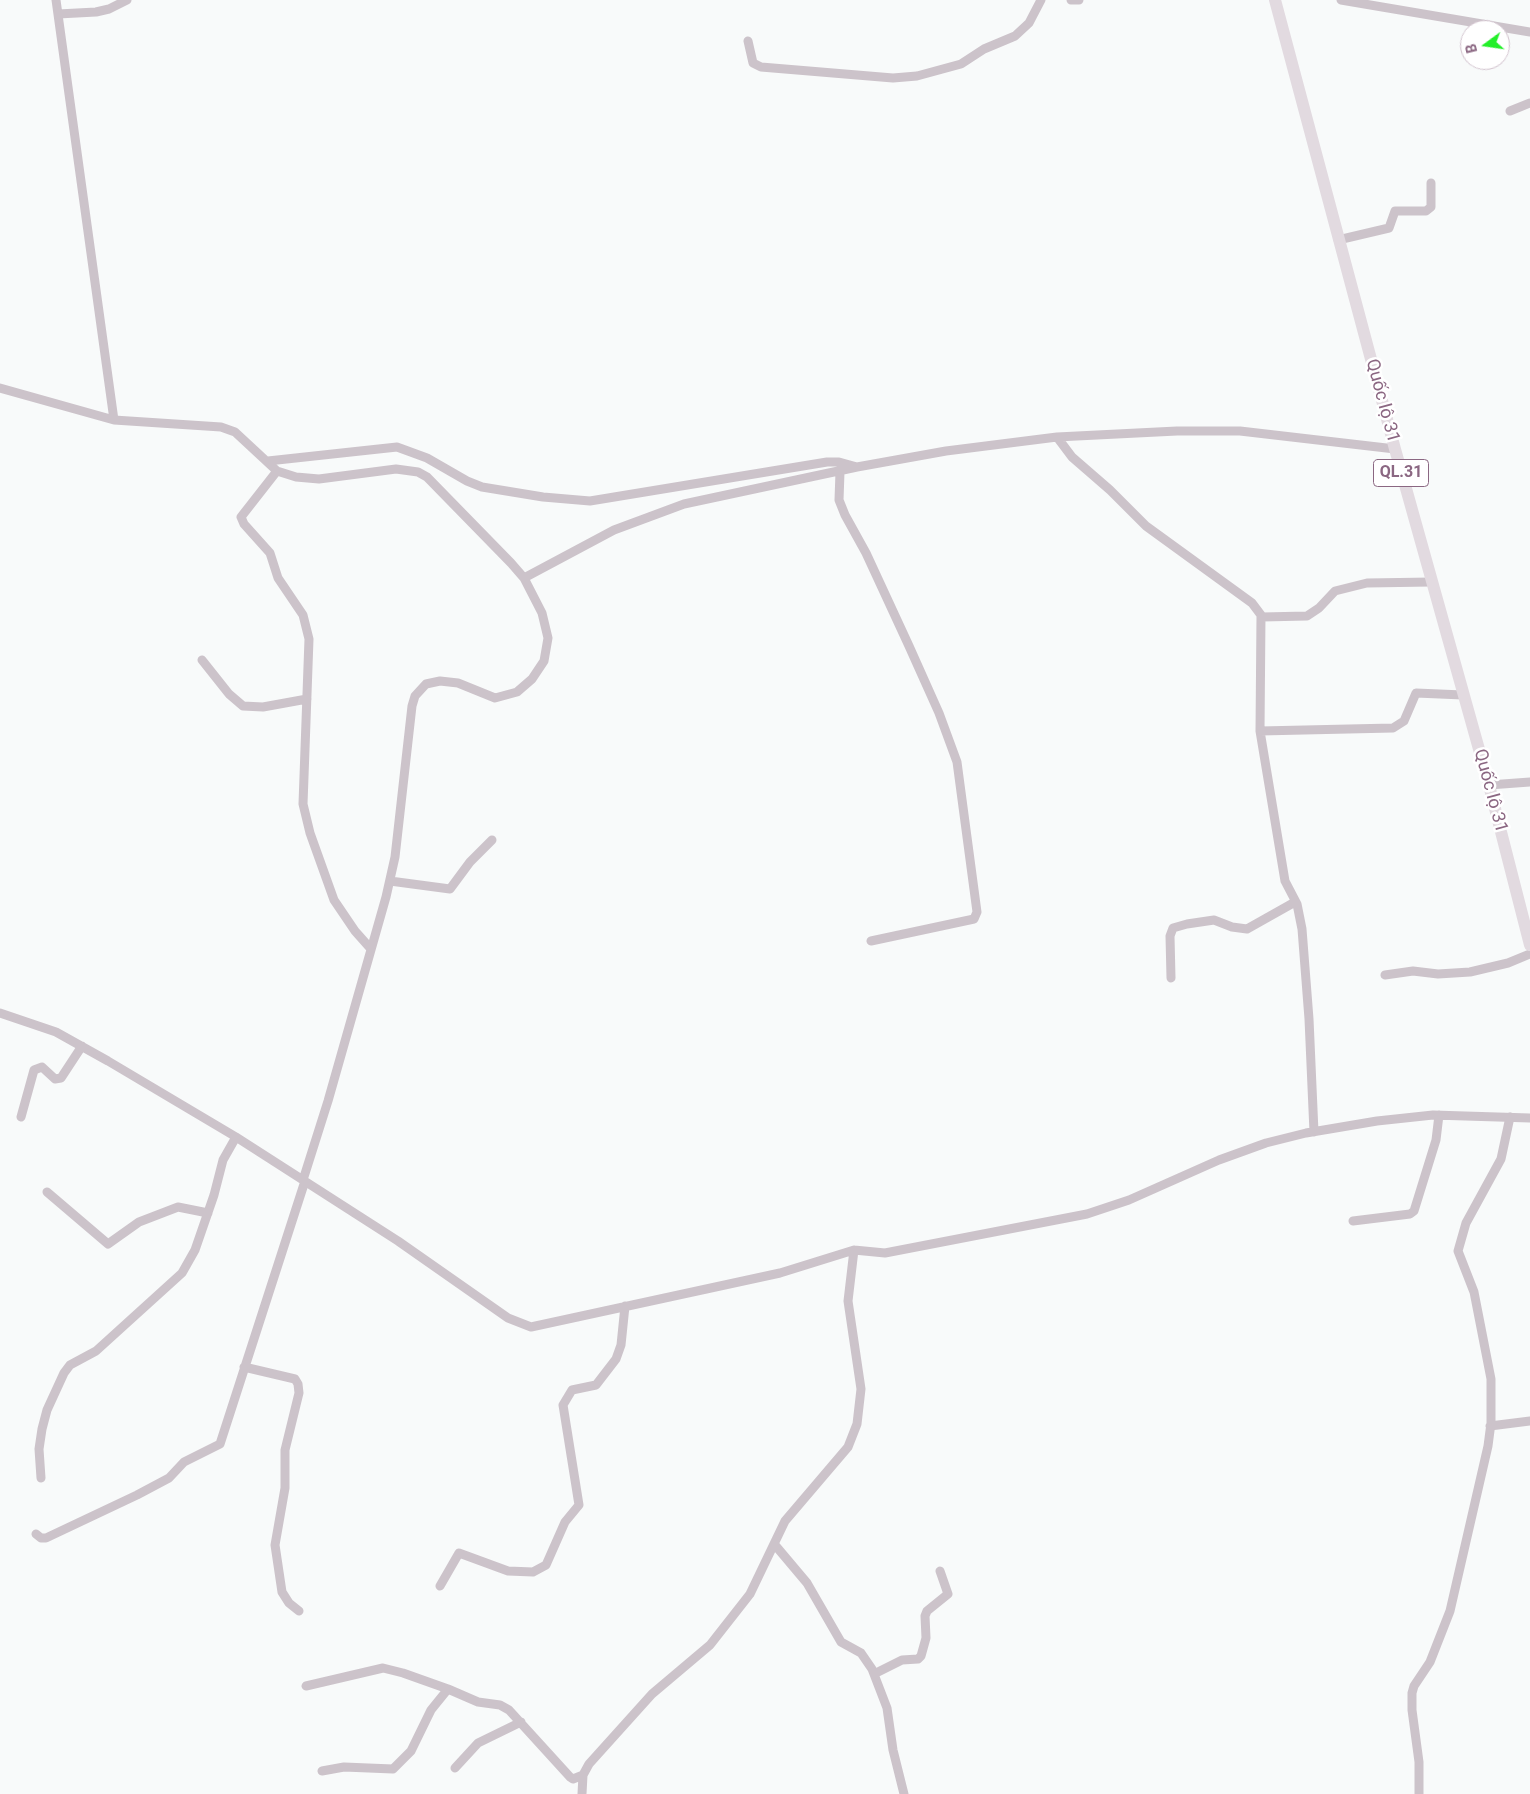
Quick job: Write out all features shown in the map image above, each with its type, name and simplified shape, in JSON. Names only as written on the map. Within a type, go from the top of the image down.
[{"type":"highway","name":"Quốc lộ 31","points":[[1275,0],[1431,582],[1489,785],[1530,945]]},
{"type":"street","points":[[56,0],[114,420]]},
{"type":"street","points":[[58,14],[96,12],[109,9],[127,0]]},
{"type":"street","points":[[748,41],[753,63],[761,67],[893,78],[917,76],[961,64],[984,49],[1015,36],[1029,23],[1041,0]]},
{"type":"street","points":[[1071,0],[1079,0]]},
{"type":"street","points":[[1341,0],[1530,32]]},
{"type":"street","points":[[1510,111],[1530,103]]},
{"type":"street","points":[[1338,240],[1389,228],[1395,211],[1426,211],[1431,207],[1432,183]]},
{"type":"street","points":[[0,388],[114,420],[221,427],[235,432],[277,471],[305,479],[396,469],[418,472],[441,492],[524,578],[542,613],[548,638],[544,661],[540,670],[526,686],[508,696],[494,698],[458,683],[440,681],[426,684],[415,696],[412,706],[390,881],[304,1181],[220,1444],[184,1462],[169,1478],[137,1495],[46,1538],[41,1538],[36,1534]]},
{"type":"street","points":[[524,578],[614,530],[684,504],[857,467],[946,451],[1057,437],[1240,431],[1395,449]]},
{"type":"street","points":[[1057,437],[1072,457],[1110,490],[1146,526],[1252,603],[1262,617],[1260,731],[1285,881],[1295,902],[1302,929],[1307,976],[1314,1132]]},
{"type":"street","points":[[268,461],[397,447],[427,458],[466,481],[482,487],[543,497],[590,501],[826,462],[839,462],[857,467]]},
{"type":"street","points":[[277,471],[241,517],[244,524],[270,553],[278,578],[304,615],[309,640],[302,792],[310,833],[334,900],[355,931],[371,949]]},
{"type":"street","points":[[840,472],[839,500],[845,516],[866,553],[909,646],[939,713],[957,762],[977,912],[974,918],[871,941]]},
{"type":"street","points":[[1262,617],[1307,616],[1319,608],[1335,591],[1367,583],[1431,582]]},
{"type":"street","points":[[202,660],[229,694],[243,706],[263,707],[307,699]]},
{"type":"street","points":[[1260,731],[1394,728],[1404,721],[1416,693],[1463,695]]},
{"type":"street","points":[[1489,785],[1530,782]]},
{"type":"street","points":[[390,881],[450,889],[470,862],[492,840]]},
{"type":"street","points":[[1171,978],[1170,936],[1173,928],[1214,920],[1232,927],[1247,929],[1295,902]]},
{"type":"street","points":[[1385,974],[1413,971],[1444,974],[1470,972],[1508,963],[1530,954]]},
{"type":"street","points":[[0,1013],[43,1026],[82,1046],[236,1137],[398,1241],[515,1322],[531,1327],[780,1273],[854,1250],[886,1253],[1087,1214],[1129,1200],[1219,1160],[1266,1143],[1314,1132],[1377,1120],[1439,1115],[1530,1118]]},
{"type":"street","points":[[21,1117],[34,1070],[42,1067],[55,1079],[61,1078],[82,1046]]},
{"type":"street","points":[[1353,1221],[1410,1214],[1414,1211],[1436,1140],[1439,1115]]},
{"type":"street","points":[[1419,1794],[1419,1762],[1412,1710],[1412,1693],[1414,1686],[1430,1662],[1450,1611],[1490,1426],[1492,1379],[1474,1292],[1458,1251],[1466,1223],[1501,1159],[1510,1117]]},
{"type":"street","points":[[41,1478],[39,1449],[42,1429],[47,1410],[67,1368],[96,1351],[182,1273],[195,1250],[223,1160],[236,1137]]},
{"type":"street","points":[[47,1192],[108,1244],[139,1222],[178,1207],[208,1213]]},
{"type":"street","points":[[582,1794],[583,1775],[594,1758],[652,1694],[710,1645],[750,1594],[775,1545],[779,1531],[790,1513],[848,1447],[857,1424],[860,1381],[848,1301],[854,1250]]},
{"type":"street","points":[[440,1586],[459,1553],[508,1571],[533,1572],[546,1565],[565,1522],[580,1506],[563,1405],[572,1390],[596,1385],[616,1359],[621,1344],[625,1306]]},
{"type":"street","points":[[244,1367],[294,1379],[298,1384],[299,1393],[285,1450],[285,1488],[275,1545],[282,1592],[289,1603],[299,1610]]},
{"type":"street","points":[[1490,1426],[1530,1421]]},
{"type":"street","points":[[775,1545],[808,1583],[841,1642],[863,1655],[874,1674],[887,1708],[893,1750],[904,1794]]},
{"type":"street","points":[[874,1674],[902,1660],[918,1659],[921,1656],[925,1647],[925,1616],[927,1611],[948,1594],[940,1571]]},
{"type":"street","points":[[306,1686],[383,1668],[403,1673],[478,1702],[500,1705],[509,1710],[573,1780],[583,1775]]},
{"type":"street","points":[[322,1771],[344,1768],[393,1769],[411,1751],[431,1710],[448,1689]]},
{"type":"street","points":[[455,1768],[478,1743],[521,1722]]}]
